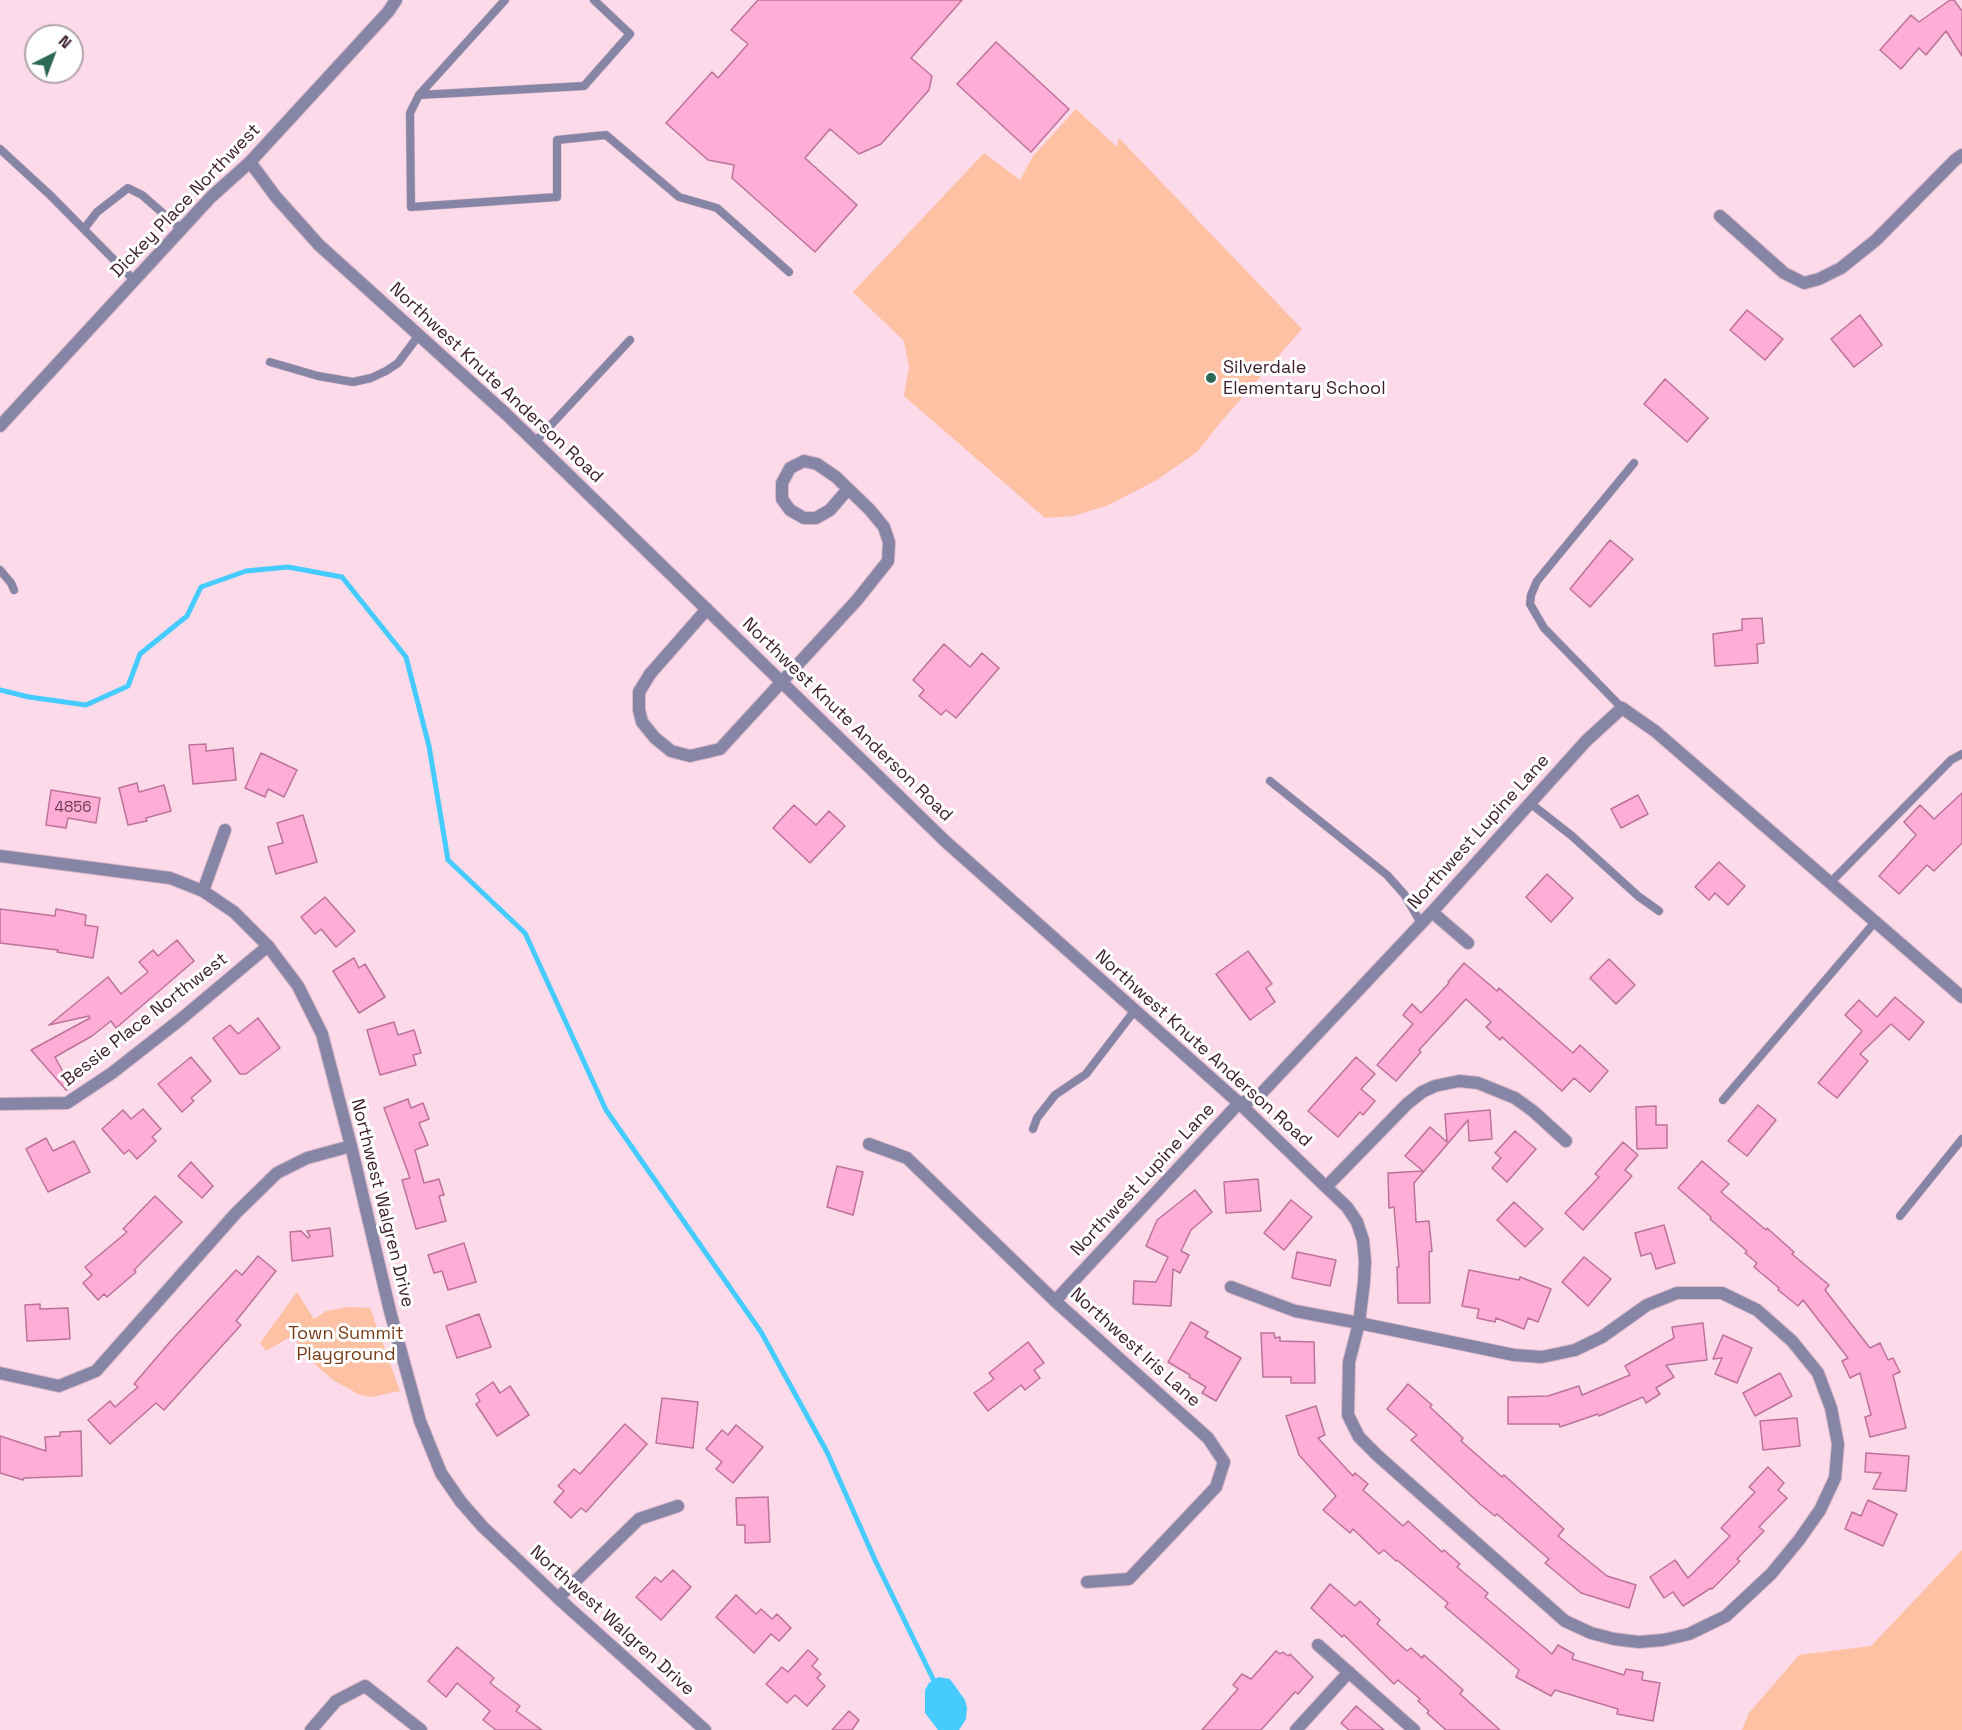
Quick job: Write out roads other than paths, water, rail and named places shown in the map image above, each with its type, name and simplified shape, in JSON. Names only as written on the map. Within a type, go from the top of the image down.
[{"type":"street","name":"Dickey Place Northwest","points":[[0,426],[211,197],[250,162],[388,12],[396,0]]},
{"type":"street","points":[[1720,216],[1784,273],[1804,283],[1819,279],[1841,268],[1876,240],[1962,155]]},
{"type":"street","name":"Northwest Knute Anderson Road","points":[[250,162],[276,197],[319,245],[535,442],[945,841],[1239,1103],[1347,1207],[1357,1222],[1363,1240],[1365,1261],[1359,1323],[1349,1362],[1348,1414],[1359,1437],[1565,1621],[1591,1633],[1639,1642],[1663,1640],[1689,1634],[1726,1616],[1771,1574],[1799,1540],[1820,1510],[1835,1478],[1838,1444],[1831,1408],[1818,1373],[1792,1341],[1757,1310],[1722,1293],[1677,1293],[1647,1305],[1602,1337],[1575,1350],[1542,1357],[1514,1355],[1359,1323]]},
{"type":"street","points":[[706,609],[650,674],[639,693],[642,722],[655,738],[671,751],[690,756],[720,749],[857,600],[888,561],[889,542],[884,526],[848,489],[817,464],[804,461],[790,468],[782,483],[782,499],[790,510],[804,518],[816,518],[830,510],[848,489]]},
{"type":"street","points":[[1622,708],[1655,731],[1962,997]]},
{"type":"street","name":"Northwest Lupine Lane","points":[[1056,1301],[1239,1103],[1256,1099],[1432,912],[1586,741],[1622,708]]},
{"type":"street","points":[[203,891],[225,830]]},
{"type":"street","name":"Northwest Walgren Drive","points":[[0,856],[171,878],[203,891],[234,912],[268,946],[298,986],[322,1034],[396,1333],[420,1420],[441,1473],[483,1527],[705,1730]]},
{"type":"street","points":[[1432,912],[1468,943]]},
{"type":"street","name":"Bessie Place Northwest","points":[[0,1104],[67,1103],[111,1073],[181,1019],[268,946]]},
{"type":"street","points":[[1326,1186],[1407,1104],[1422,1092],[1435,1086],[1459,1081],[1478,1083],[1515,1098],[1533,1110],[1566,1141]]},
{"type":"street","name":"Northwest Iris Lane","points":[[868,1144],[907,1158],[1056,1301],[1208,1438],[1224,1462],[1216,1486],[1129,1578],[1087,1582]]},
{"type":"street","points":[[0,1373],[59,1386],[96,1371],[236,1213],[277,1173],[307,1158],[351,1146]]},
{"type":"street","points":[[1231,1287],[1295,1311],[1359,1323]]},
{"type":"street","points":[[558,1598],[639,1519],[678,1506]]},
{"type":"street","points":[[1318,1645],[1414,1730]]},
{"type":"street","points":[[1296,1730],[1349,1672]]},
{"type":"street","points":[[311,1730],[336,1701],[365,1686],[421,1730]]},
{"type":"lane","points":[[505,0],[419,95],[410,113],[411,207],[557,197],[557,140],[606,135],[679,197],[717,208],[789,272]]},
{"type":"lane","points":[[419,95],[584,86],[630,34],[594,0]]},
{"type":"lane","points":[[0,149],[134,280]]},
{"type":"lane","points":[[84,229],[98,212],[128,188],[142,195],[182,229]]},
{"type":"lane","points":[[270,362],[318,376],[353,382],[371,378],[398,363],[419,335]]},
{"type":"lane","points":[[535,442],[630,340]]},
{"type":"lane","points":[[1622,708],[1544,628],[1530,604],[1537,581],[1634,463]]},
{"type":"lane","points":[[0,570],[14,590]]},
{"type":"lane","points":[[1830,883],[1950,760],[1962,754]]},
{"type":"lane","points":[[1270,781],[1387,875],[1404,894],[1421,923]]},
{"type":"lane","points":[[1530,803],[1572,836],[1638,896],[1659,911]]},
{"type":"lane","points":[[1723,1100],[1875,922]]},
{"type":"lane","points":[[1033,1129],[1037,1118],[1055,1095],[1086,1074],[1135,1010]]},
{"type":"lane","points":[[1900,1216],[1962,1139]]},
{"type":"water","points":[[938,1677],[950,1679],[965,1700],[966,1719],[959,1730],[938,1730],[925,1713],[925,1690],[929,1683]]},
{"type":"waterway","points":[[0,690],[29,697],[86,705],[128,686],[140,654],[187,616],[201,587],[246,571],[288,567],[342,577],[406,657],[429,746],[448,860],[525,933],[606,1110],[761,1332],[827,1452],[875,1560],[936,1685]]},
{"type":"place","name":"Silverdale Elementary School","points":[[1211,378]]},
{"type":"park label","name":"Town Summit Playground","points":[[346,1344]]}]
